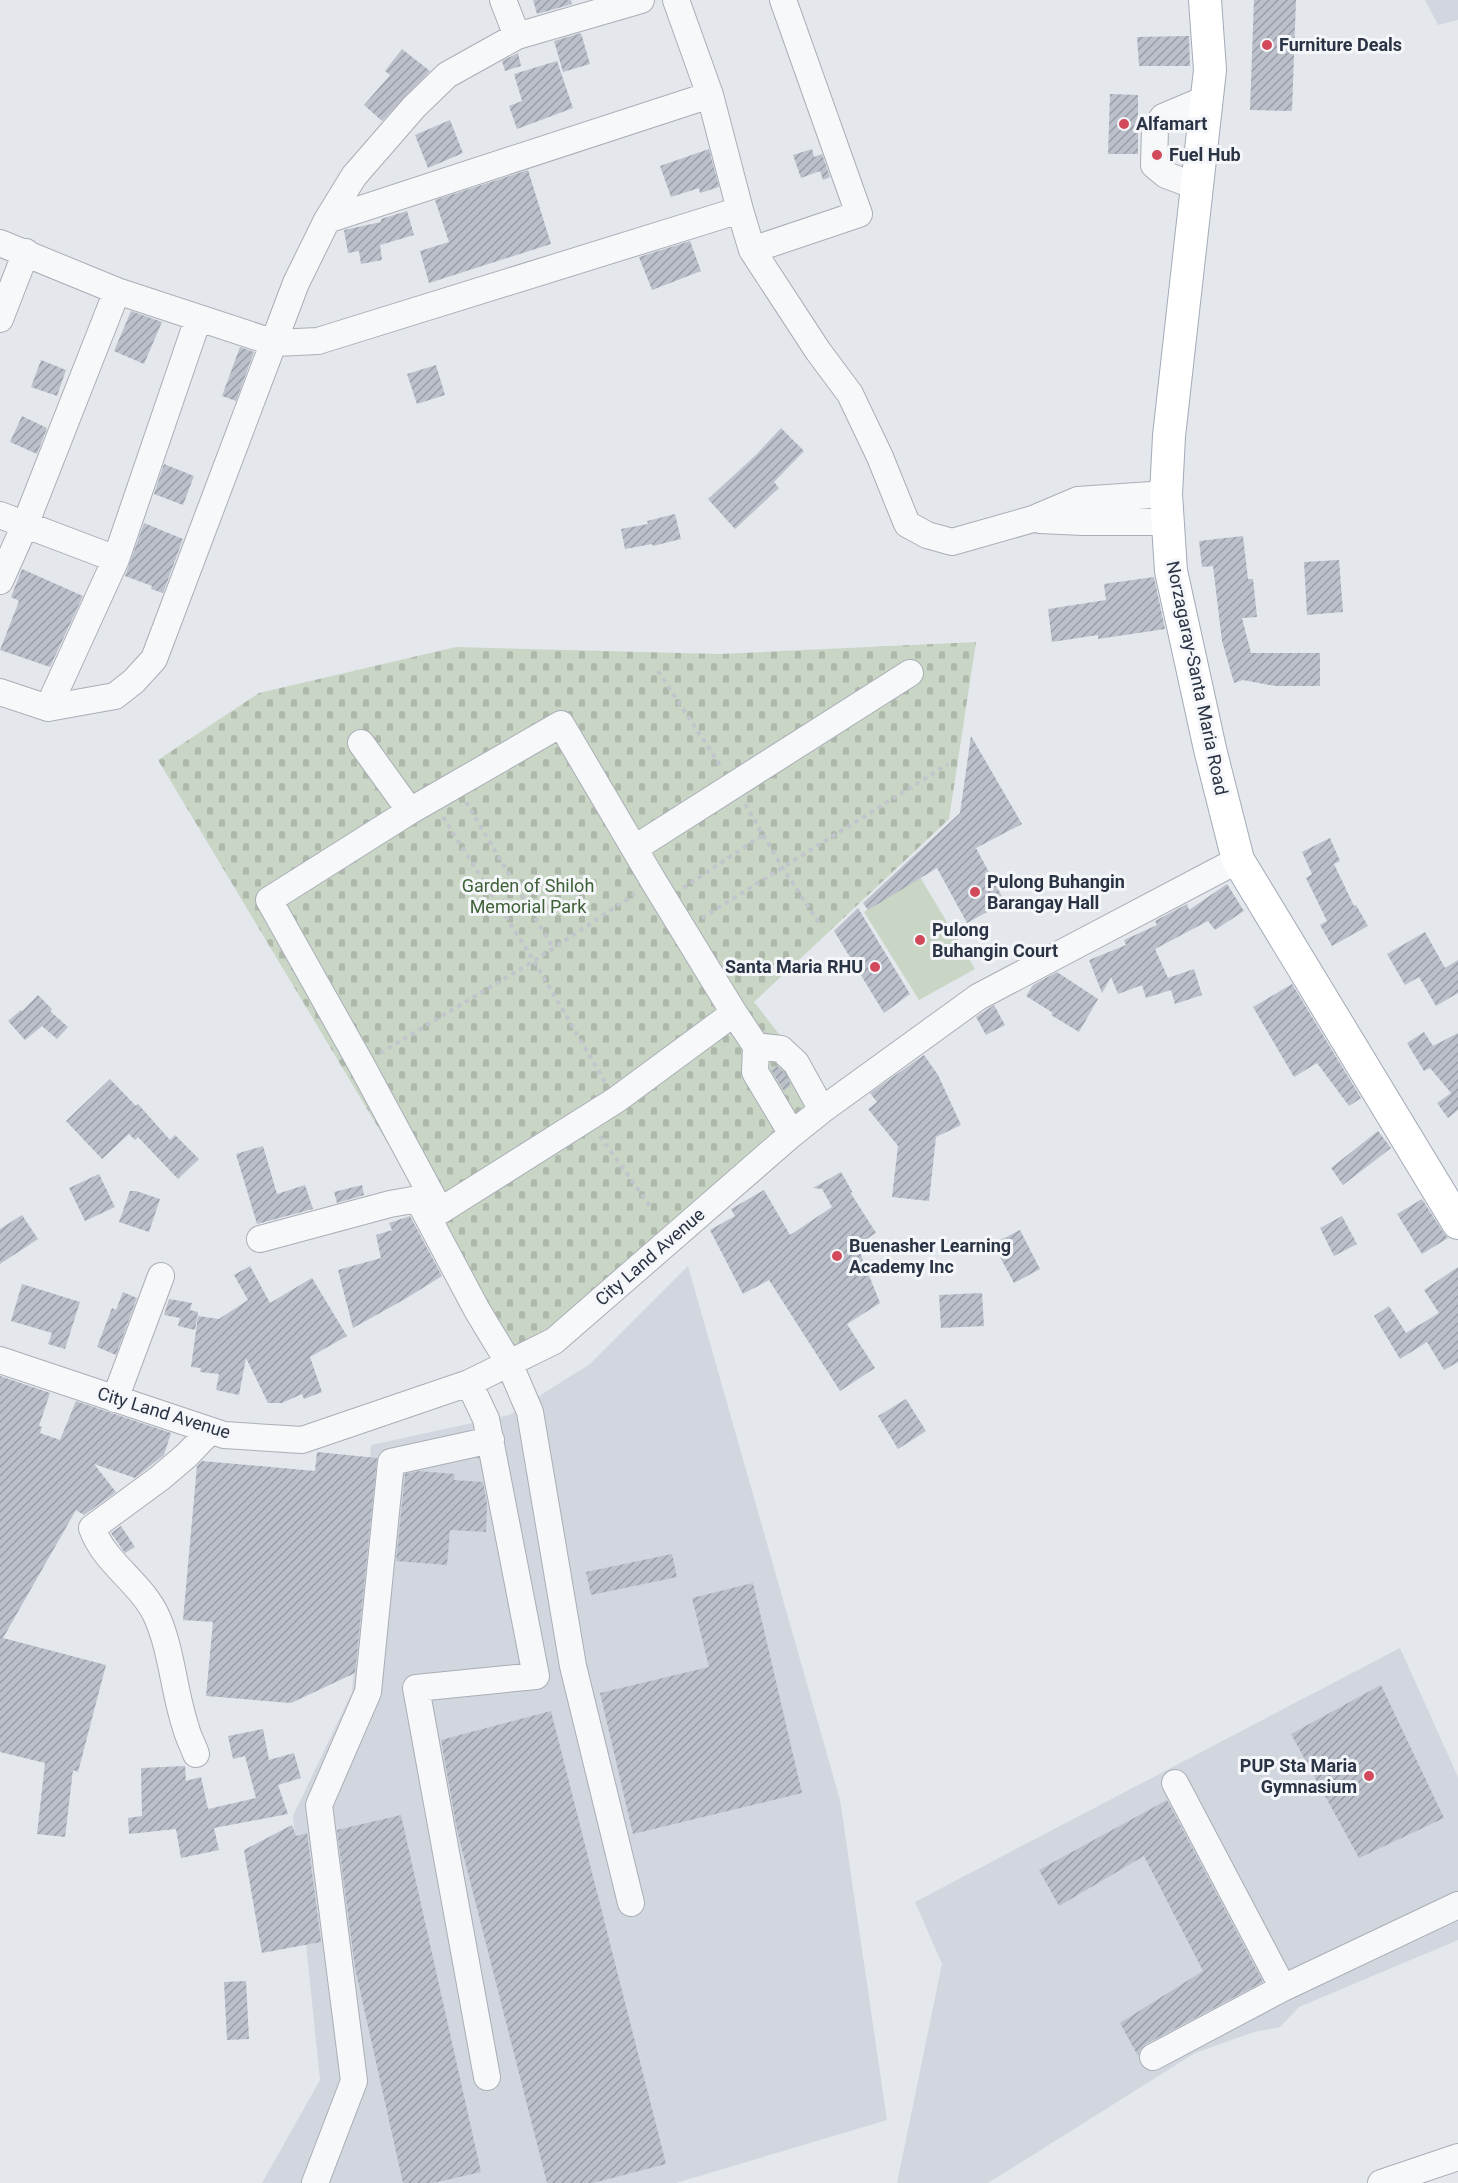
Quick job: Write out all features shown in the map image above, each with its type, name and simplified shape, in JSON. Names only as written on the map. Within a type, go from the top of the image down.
[{"type":"main road","name":"Norzagaray-Santa Maria Road","points":[[1205,0],[1210,70],[1208,98],[1169,435],[1167,508],[1171,571],[1210,749],[1238,860],[1458,1223]]},
{"type":"street","points":[[503,0],[517,36]]},
{"type":"street","points":[[0,692],[48,708],[115,696],[134,681],[154,659],[296,283],[327,220],[354,176],[414,107],[447,75],[517,36],[641,0]]},
{"type":"street","points":[[676,0],[710,94],[752,250],[849,394],[880,457],[906,524],[927,536],[952,542],[1033,519],[1078,500],[1167,508]]},
{"type":"street","points":[[752,250],[859,214],[783,0]]},
{"type":"street","points":[[327,220],[710,94]]},
{"type":"street","points":[[1198,187],[1166,175],[1154,165],[1155,129],[1163,117],[1208,98]]},
{"type":"street","points":[[0,243],[117,291],[274,343],[318,340],[740,210]]},
{"type":"street","points":[[0,319],[26,252]]},
{"type":"street","points":[[0,581],[25,525],[117,291]]},
{"type":"street","points":[[48,708],[116,559],[198,319]]},
{"type":"street","points":[[0,515],[116,559]]},
{"type":"street","points":[[635,848],[910,673]]},
{"type":"street","points":[[734,1013],[616,1100],[440,1211],[269,900],[410,811],[561,724],[659,891],[756,1046],[755,1072],[792,1134]]},
{"type":"street","points":[[361,743],[410,811]]},
{"type":"street","name":"City Land Avenue","points":[[0,1360],[224,1435],[302,1440],[469,1383],[554,1341],[792,1134],[978,997],[1238,860]]},
{"type":"street","points":[[756,1046],[781,1048],[796,1063],[822,1110]]},
{"type":"street","points":[[260,1239],[390,1204],[418,1199],[477,1310],[509,1363],[530,1412],[573,1666],[631,1903]]},
{"type":"street","points":[[115,1399],[161,1276]]},
{"type":"street","points":[[469,1383],[486,1419],[491,1440],[536,1676],[416,1688],[487,2077]]},
{"type":"street","points":[[196,1754],[185,1727],[176,1680],[157,1616],[97,1542],[92,1528],[160,1478],[210,1431]]},
{"type":"street","points":[[315,2183],[354,2081],[318,1805],[368,1692],[392,1462],[491,1440]]},
{"type":"street","points":[[1175,1783],[1283,1988]]},
{"type":"street","points":[[1154,2057],[1283,1988],[1458,1905]]},
{"type":"street","points":[[1380,2183],[1458,2157]]},
{"type":"path","points":[[658,671],[733,784],[782,867],[821,926]]},
{"type":"path","points":[[683,930],[948,764]]},
{"type":"path","points":[[456,785],[553,948]]},
{"type":"path","points":[[432,799],[534,961],[616,1100]]},
{"type":"path","points":[[361,1064],[553,948],[764,835]]},
{"type":"path","points":[[587,1119],[651,1209]]},
{"type":"shaded area","points":[[1425,0],[1458,0],[1458,20],[1438,25]]},
{"type":"shaded area","points":[[688,1266],[840,1800],[887,2120],[676,2183],[262,2183],[320,2080],[293,1816],[352,1692],[371,1445],[509,1415],[590,1364]]},
{"type":"shaded area","points":[[1400,1648],[1458,1777],[1458,1940],[1299,2007],[1280,2027],[1254,2032],[1195,2053],[988,2183],[897,2183],[942,1964],[915,1902]]},
{"type":"green space","name":"Garden of Shiloh Memorial Park","points":[[976,642],[949,819],[754,1002],[832,1102],[509,1363],[457,1259],[158,760],[259,693],[456,647],[719,654]]},
{"type":"green space","name":"Pulong Buhangin Court","points":[[920,877],[975,969],[919,1000],[864,912]]},
{"type":"building","points":[[533,0],[571,0],[572,4],[537,14]]},
{"type":"building","points":[[1254,0],[1296,0],[1292,111],[1250,110]]},
{"type":"building","points":[[581,33],[590,64],[563,72],[554,41]]},
{"type":"building","points":[[1189,36],[1190,66],[1139,66],[1137,37]]},
{"type":"building","points":[[402,49],[430,71],[382,121],[364,105],[390,75],[385,71]]},
{"type":"building","points":[[518,53],[521,66],[505,71],[502,61]]},
{"type":"building","points":[[557,61],[573,108],[517,129],[509,106],[522,101],[514,74]]},
{"type":"building","name":"Alfamart","points":[[1110,94],[1138,95],[1138,154],[1108,154]]},
{"type":"building","points":[[450,120],[463,153],[428,168],[415,135]]},
{"type":"building","points":[[709,149],[719,187],[700,193],[699,188],[671,197],[660,166]]},
{"type":"building","points":[[812,149],[814,157],[822,154],[830,177],[823,180],[820,171],[801,178],[793,155]]},
{"type":"building","points":[[528,170],[551,244],[429,283],[420,251],[449,242],[435,200]]},
{"type":"building","points":[[407,211],[414,235],[380,245],[382,260],[361,264],[359,251],[348,253],[344,230],[381,222],[381,219]]},
{"type":"building","points":[[690,241],[701,271],[652,290],[639,257]]},
{"type":"building","points":[[131,311],[162,322],[144,364],[114,351]]},
{"type":"building","points":[[240,347],[254,352],[236,401],[222,396]]},
{"type":"building","points":[[41,360],[66,370],[57,396],[31,387]]},
{"type":"building","points":[[436,365],[445,395],[417,404],[407,374]]},
{"type":"building","points":[[22,416],[47,428],[37,454],[10,442]]},
{"type":"building","points":[[781,428],[804,451],[774,482],[779,488],[735,529],[708,499],[756,455]]},
{"type":"building","points":[[164,464],[194,476],[183,505],[154,494]]},
{"type":"building","points":[[675,514],[681,539],[653,546],[652,544],[625,549],[621,529],[648,524],[647,521]]},
{"type":"building","points":[[144,523],[183,539],[163,593],[151,589],[152,586],[125,576]]},
{"type":"building","points":[[1243,536],[1248,579],[1253,579],[1257,617],[1242,618],[1251,653],[1320,653],[1320,686],[1275,686],[1243,680],[1234,683],[1222,641],[1213,566],[1202,567],[1199,541]]},
{"type":"building","points":[[1339,560],[1343,612],[1307,615],[1304,562]]},
{"type":"building","points":[[22,569],[83,596],[50,667],[0,650],[19,601],[11,597]]},
{"type":"building","points":[[1154,577],[1165,629],[1098,639],[1098,635],[1052,642],[1048,609],[1106,600],[1104,584]]},
{"type":"building","points":[[971,736],[1022,824],[976,848],[1005,902],[967,923],[937,868],[868,910],[863,903],[960,813]]},
{"type":"building","points":[[1330,838],[1340,861],[1334,864],[1354,906],[1356,905],[1368,926],[1332,946],[1320,925],[1327,921],[1306,878],[1312,874],[1302,852]]},
{"type":"building","points":[[1227,884],[1244,911],[1215,930],[1208,921],[1155,949],[1168,978],[1194,969],[1202,995],[1175,1004],[1171,990],[1146,998],[1142,985],[1118,994],[1111,977],[1102,993],[1089,960],[1126,945],[1124,940],[1157,925],[1155,921],[1187,904],[1189,910]]},
{"type":"building","name":"Santa Maria RHU","points":[[858,908],[910,994],[884,1013],[834,931]]},
{"type":"building","points":[[1425,932],[1445,968],[1458,960],[1458,993],[1436,1006],[1419,977],[1405,985],[1387,954]]},
{"type":"building","points":[[1057,972],[1098,999],[1079,1032],[1026,996],[1033,985]]},
{"type":"building","points":[[1292,984],[1361,1098],[1349,1106],[1317,1063],[1294,1077],[1253,1007]]},
{"type":"building","points":[[38,995],[52,1009],[50,1011],[68,1027],[57,1039],[42,1026],[25,1040],[8,1021]]},
{"type":"building","points":[[994,1005],[1005,1025],[986,1035],[976,1017]]},
{"type":"building","points":[[1424,1032],[1433,1046],[1458,1033],[1458,1110],[1448,1118],[1437,1103],[1451,1093],[1430,1068],[1424,1071],[1407,1043]]},
{"type":"building","points":[[924,1055],[938,1075],[961,1125],[936,1137],[929,1201],[892,1197],[898,1146],[868,1109],[877,1102],[870,1093]]},
{"type":"building","points":[[777,1066],[784,1072],[791,1085],[784,1091],[771,1070]]},
{"type":"building","points":[[110,1079],[136,1106],[138,1104],[170,1140],[175,1135],[199,1159],[178,1179],[138,1137],[135,1140],[129,1134],[102,1159],[66,1121]]},
{"type":"building","points":[[1378,1131],[1391,1148],[1343,1185],[1331,1168]]},
{"type":"building","points":[[263,1146],[277,1194],[305,1185],[313,1209],[257,1224],[236,1154]]},
{"type":"building","points":[[841,1172],[853,1193],[850,1192],[876,1233],[857,1245],[880,1303],[847,1324],[875,1368],[840,1391],[769,1280],[743,1294],[710,1230],[735,1216],[731,1209],[764,1190],[790,1235],[832,1207],[822,1189],[813,1188]]},
{"type":"building","points":[[99,1174],[115,1207],[85,1221],[69,1188]]},
{"type":"building","points":[[362,1185],[364,1195],[337,1203],[334,1192]]},
{"type":"building","points":[[130,1191],[160,1199],[149,1232],[119,1222]]},
{"type":"building","points":[[1422,1199],[1448,1238],[1422,1254],[1397,1214]]},
{"type":"building","points":[[22,1215],[38,1239],[0,1264],[0,1229]]},
{"type":"building","points":[[410,1216],[442,1276],[353,1328],[338,1270],[381,1258],[376,1235],[392,1230],[389,1223]]},
{"type":"building","points":[[1342,1216],[1357,1244],[1334,1256],[1320,1228]]},
{"type":"building","points":[[1020,1230],[1040,1269],[1014,1283],[993,1244]]},
{"type":"building","points":[[250,1266],[270,1303],[312,1278],[347,1336],[310,1357],[322,1392],[304,1399],[302,1394],[282,1403],[268,1403],[246,1358],[239,1395],[216,1390],[219,1374],[200,1372],[201,1368],[191,1367],[198,1316],[219,1319],[248,1300],[234,1275]]},
{"type":"building","points":[[1458,1267],[1458,1362],[1444,1370],[1427,1342],[1400,1359],[1374,1316],[1389,1306],[1406,1333],[1439,1313],[1424,1290]]},
{"type":"building","points":[[22,1284],[80,1302],[65,1349],[48,1344],[52,1333],[11,1321]]},
{"type":"building","points":[[123,1292],[137,1298],[116,1355],[97,1347],[112,1308],[116,1310]]},
{"type":"building","points":[[982,1293],[984,1326],[941,1328],[939,1295]]},
{"type":"building","points":[[169,1299],[192,1303],[190,1310],[198,1312],[195,1330],[178,1326],[180,1318],[164,1315]]},
{"type":"building","points":[[0,1376],[50,1393],[39,1426],[42,1427],[40,1433],[60,1440],[76,1401],[171,1433],[164,1455],[135,1478],[94,1464],[116,1492],[84,1515],[76,1510],[3,1638],[106,1665],[78,1772],[73,1770],[65,1837],[37,1834],[45,1763],[0,1752]]},
{"type":"building","points":[[906,1399],[926,1431],[898,1449],[878,1416]]},
{"type":"building","points":[[317,1452],[377,1458],[355,1673],[291,1703],[206,1696],[213,1622],[183,1620],[197,1466],[202,1461],[315,1471]]},
{"type":"building","points":[[419,1471],[455,1474],[454,1480],[483,1482],[487,1504],[486,1532],[450,1530],[447,1565],[396,1561],[405,1474]]},
{"type":"building","points":[[121,1526],[135,1547],[125,1553],[111,1533]]},
{"type":"building","points":[[672,1554],[677,1577],[591,1595],[586,1572]]},
{"type":"building","points":[[753,1583],[802,1793],[633,1834],[600,1693],[709,1667],[692,1598]]},
{"type":"building","name":"PUP Sta Maria Gymnasium","points":[[1381,1685],[1444,1818],[1359,1858],[1291,1734]]},
{"type":"building","points":[[551,1711],[666,2164],[593,2183],[547,2183],[457,1830],[441,1740]]},
{"type":"building","points":[[263,1729],[269,1760],[294,1753],[301,1778],[278,1785],[288,1814],[214,1828],[219,1850],[181,1858],[176,1829],[129,1834],[128,1818],[142,1816],[141,1768],[185,1766],[186,1781],[201,1777],[208,1809],[256,1798],[245,1756],[233,1759],[228,1736]]},
{"type":"building","points":[[1167,1800],[1263,1982],[1146,2044],[1138,2056],[1120,2023],[1203,1971],[1144,1856],[1059,1906],[1039,1870]]},
{"type":"building","points":[[401,1815],[481,2172],[433,2183],[403,2183],[355,1968],[337,1830]]},
{"type":"building","points":[[292,1825],[296,1836],[307,1833],[321,1942],[262,1953],[244,1850]]},
{"type":"building","points":[[246,1981],[249,2039],[227,2040],[224,1982]]},
{"type":"place","name":"Furniture Deals","points":[[1267,45]]},
{"type":"place","name":"Alfamart","points":[[1124,124]]},
{"type":"place","name":"Fuel Hub","points":[[1157,155]]},
{"type":"place","name":"Pulong Buhangin Barangay Hall","points":[[975,892]]},
{"type":"place","name":"Pulong Buhangin Court","points":[[920,940]]},
{"type":"place","name":"Santa Maria RHU","points":[[875,967]]},
{"type":"place","name":"Buenasher Learning Academy Inc","points":[[837,1256]]},
{"type":"place","name":"PUP Sta Maria Gymnasium","points":[[1369,1776]]}]
